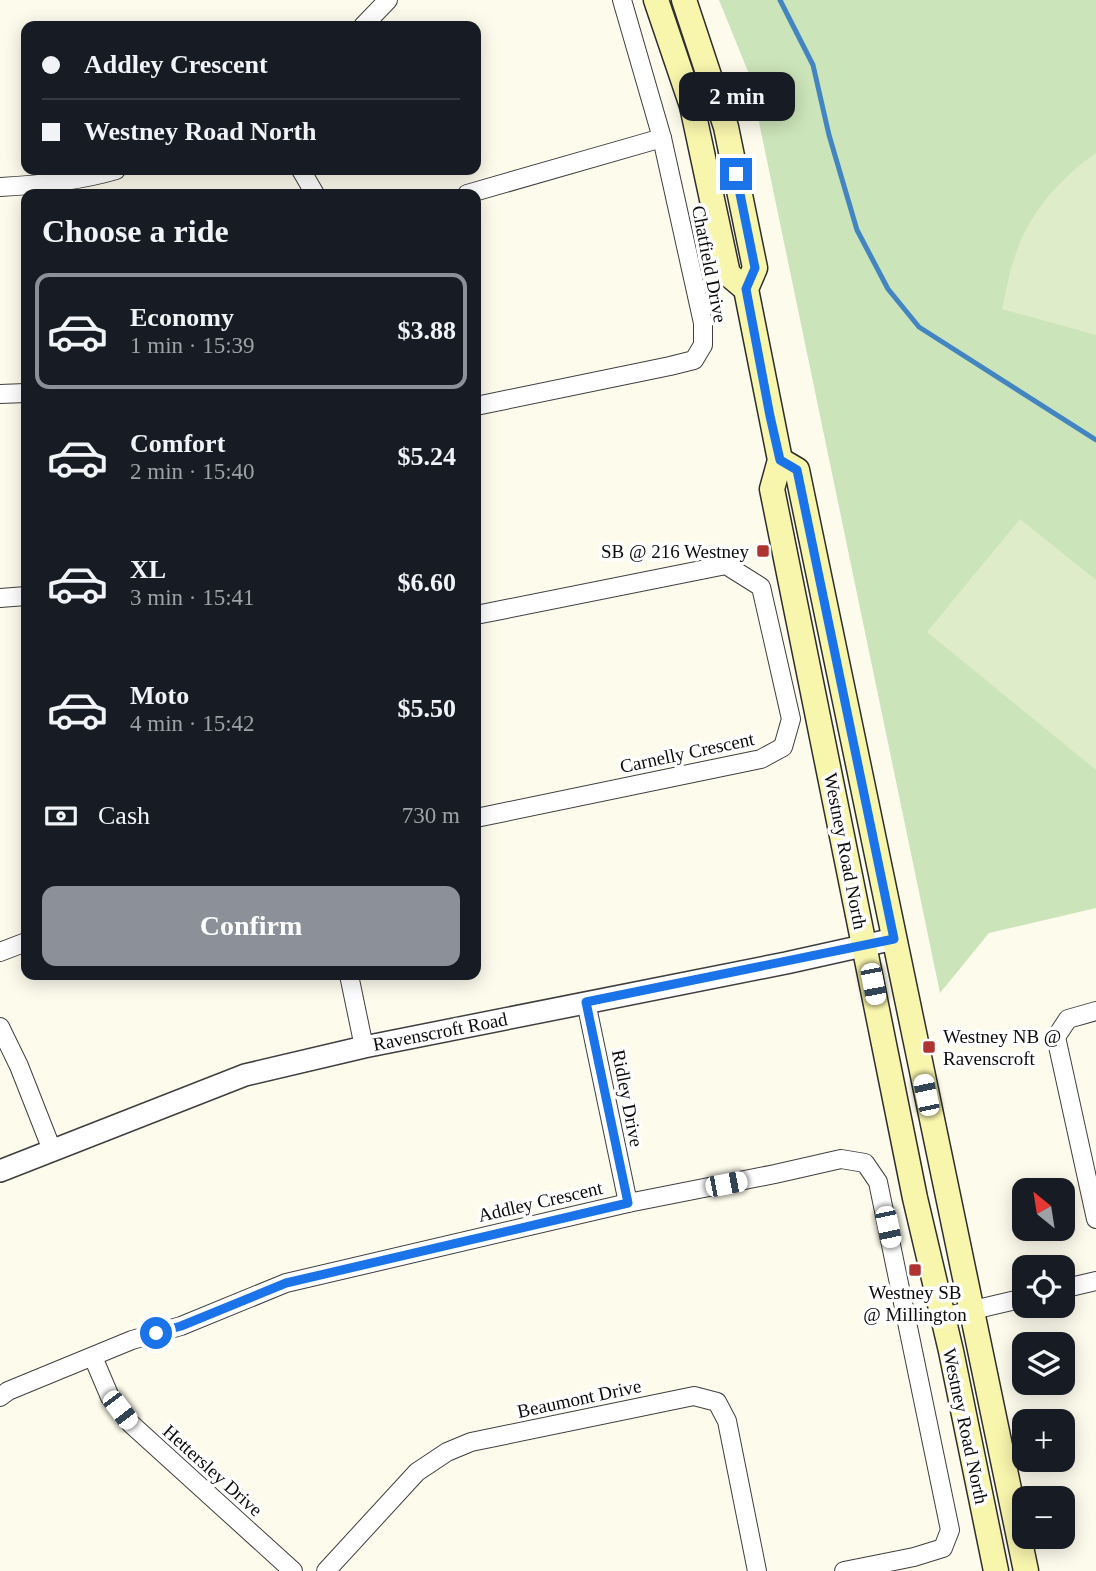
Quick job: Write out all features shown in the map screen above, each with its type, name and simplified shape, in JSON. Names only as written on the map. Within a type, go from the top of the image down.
[{"type":"main road","name":"Westney Road North","points":[[656,0],[692,106],[728,274],[746,289]]},
{"type":"main road","name":"Westney Road North","points":[[684,0],[726,127],[755,268],[746,289],[780,460],[772,489],[915,1198],[943,1317],[996,1571]]},
{"type":"main road","name":"Westney Road North","points":[[780,460],[797,470],[1026,1571]]},
{"type":"main road","points":[[973,1459],[1001,1452]]},
{"type":"street","points":[[368,21],[388,0]]},
{"type":"street","name":"Chatfield Drive","points":[[481,405],[694,360],[703,345],[703,323],[662,138],[622,0]]},
{"type":"street","points":[[481,190],[662,138]]},
{"type":"street","points":[[0,187],[41,185],[98,175]]},
{"type":"street","points":[[0,394],[21,393]]},
{"type":"street","name":"Carnelly Crescent","points":[[481,614],[726,565],[761,587],[791,719],[783,747],[761,759],[481,816]]},
{"type":"street","points":[[0,598],[21,596]]},
{"type":"street","name":"Ravenscroft Road","points":[[0,1171],[245,1075],[364,1047],[894,939]]},
{"type":"street","points":[[0,952],[21,944]]},
{"type":"street","points":[[350,980],[364,1047]]},
{"type":"street","name":"Ridley Drive","points":[[586,1002],[628,1203]]},
{"type":"street","points":[[1096,1011],[1068,1019],[1056,1037],[1096,1219]]},
{"type":"street","points":[[0,1027],[19,1066],[52,1150]]},
{"type":"street","name":"Addley Crescent","points":[[0,1397],[8,1391],[132,1340],[181,1326],[286,1283],[628,1203],[841,1159],[865,1163],[878,1182],[950,1530],[943,1548],[914,1557],[844,1571]]},
{"type":"street","points":[[1075,1286],[1096,1281]]},
{"type":"street","points":[[943,1317],[1012,1301]]},
{"type":"street","name":"Hettersley Drive","points":[[93,1357],[110,1397],[130,1423],[293,1571]]},
{"type":"street","name":"Beaumont Drive","points":[[326,1571],[417,1472],[447,1452],[471,1442],[694,1396],[717,1402],[727,1421],[757,1571]]},
{"type":"green space","points":[[719,0],[1096,0],[1096,908],[989,933],[940,993],[749,74]]},
{"type":"green space","points":[[1096,153],[1096,335],[1002,309],[1013,262],[1028,225],[1058,185]]},
{"type":"green space","points":[[1020,519],[1096,580],[1096,770],[927,632]]},
{"type":"waterway","points":[[780,0],[813,65],[829,135],[857,230],[888,289],[919,327],[1096,440]]},
{"type":"place","name":"SB @ 216 Westney","points":[[763,551]]},
{"type":"place","name":"Westney NB @ Ravenscroft","points":[[929,1047]]},
{"type":"place","name":"Westney SB @ Millington","points":[[915,1270]]},
{"type":"route","points":[[156,1333],[181,1326],[286,1283],[628,1203],[586,1002],[894,939],[797,470],[780,460],[770,416],[746,289],[755,268],[736,174]]}]
